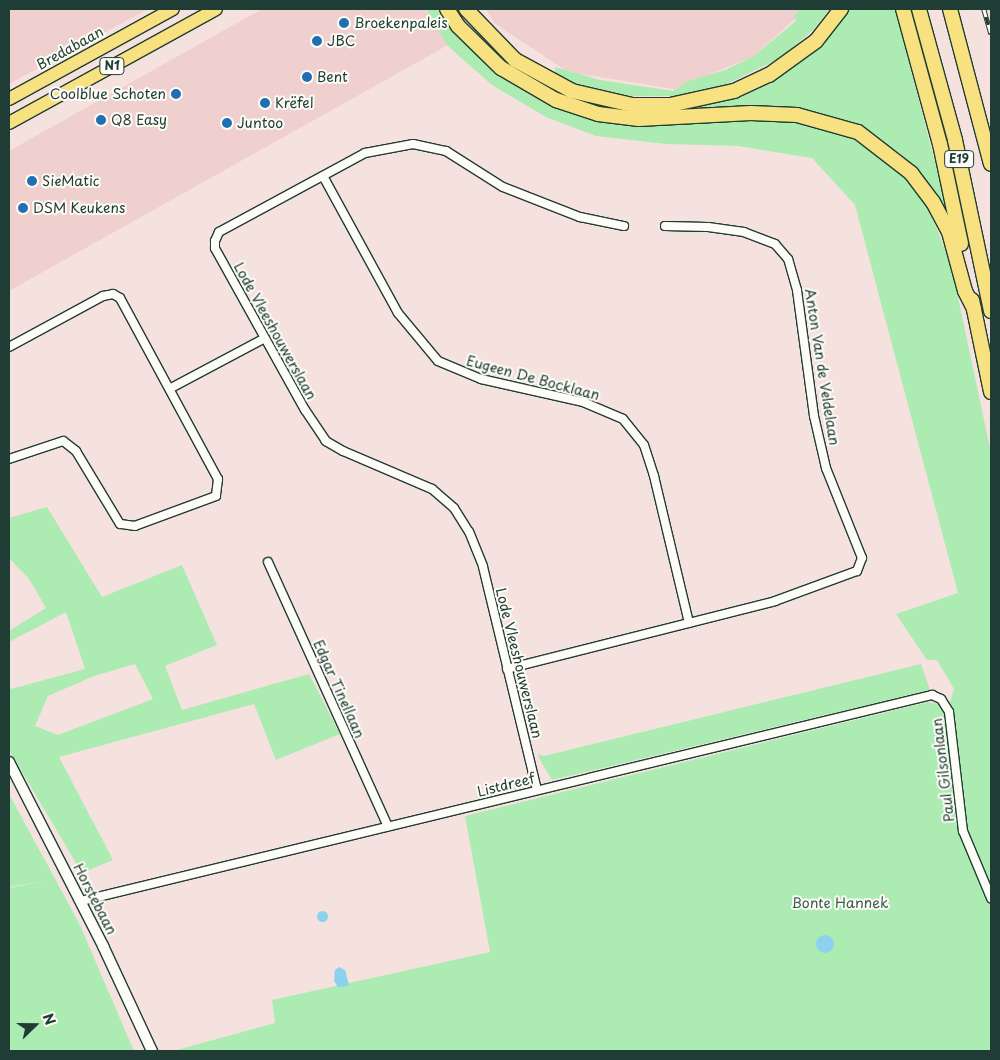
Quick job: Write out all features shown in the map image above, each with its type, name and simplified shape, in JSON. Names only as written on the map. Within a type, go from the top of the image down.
[{"type":"highway","points":[[447,9],[458,26],[501,68],[538,91],[598,114],[639,119],[751,113],[797,114],[858,132],[911,173],[933,202],[949,232],[965,291],[974,309]]},
{"type":"highway","points":[[466,9],[515,60],[565,88],[599,99],[632,105],[670,105],[734,91],[769,75],[816,41],[841,9]]},
{"type":"highway","points":[[903,9],[940,144],[991,392]]},
{"type":"highway","name":"E19","points":[[919,9],[955,140],[991,311]]},
{"type":"highway","name":"E19","points":[[950,9],[991,164]]},
{"type":"main road","name":"Bredabaan","points":[[9,99],[173,9]]},
{"type":"main road","name":"N1","points":[[9,123],[216,9]]},
{"type":"main road","points":[[43,80],[36,88],[36,96],[50,101]]},
{"type":"street","name":"Lode Vleeshouwerslaan","points":[[537,790],[478,549],[454,508],[432,489],[343,452],[326,441],[314,428],[215,248],[215,242],[219,232],[365,154],[413,144],[446,151],[503,187],[580,217],[624,226]]},
{"type":"street","name":"Eugeen De Bocklaan","points":[[323,176],[398,313],[438,361],[481,379],[583,402],[623,419],[644,444],[654,476],[689,623]]},
{"type":"street","name":"Anton Van de Veldelaan","points":[[507,669],[775,601],[857,571],[862,558],[826,468],[814,416],[797,290],[788,260],[775,244],[744,232],[708,226],[665,226]]},
{"type":"street","points":[[9,347],[103,296],[113,294],[120,298],[171,388],[218,479],[216,496],[135,526],[120,524],[76,451],[63,441],[9,459]]},
{"type":"street","points":[[171,388],[265,338]]},
{"type":"street","name":"Edgar Tinellaan","points":[[268,562],[388,826]]},
{"type":"street","name":"Listdreef","points":[[81,901],[916,698],[938,697]]},
{"type":"street","name":"Paul Gilsonlaan","points":[[938,697],[949,712],[963,831],[991,898]]},
{"type":"street","name":"Horstebaan","points":[[9,762],[81,901],[152,1051]]},
{"type":"shaded area","points":[[9,9],[148,9],[9,84]]},
{"type":"shaded area","points":[[262,9],[426,9],[448,45],[9,291],[9,151]]},
{"type":"shaded area","points":[[486,9],[806,9],[754,56],[674,89],[568,72],[494,23]]},
{"type":"green space","name":"Bonte Hannek","points":[[426,9],[438,9],[448,24],[496,72],[531,95],[559,108],[586,118],[634,126],[779,120],[836,130],[876,152],[904,175],[929,210],[951,264],[991,453],[991,1051],[173,1051],[275,1023],[272,1000],[490,952],[465,816],[928,702],[939,704],[945,712],[945,719],[954,689],[937,660],[927,660],[896,614],[958,593],[855,205],[812,158],[738,146],[666,144],[596,136],[546,117],[492,85],[459,56],[447,45]]},
{"type":"green space","points":[[830,9],[813,30],[780,58],[721,87],[678,96],[630,96],[580,86],[555,75],[555,67],[600,80],[673,91],[688,81],[725,70],[754,56],[796,21],[794,16],[799,10]]},
{"type":"green space","points":[[846,9],[895,9],[949,216],[946,217],[928,186],[901,154],[873,135],[829,117],[792,109],[680,115],[613,112],[553,93],[558,89],[622,107],[750,89]]},
{"type":"green space","points":[[47,507],[102,597],[182,565],[217,645],[165,666],[182,710],[309,674],[340,734],[276,760],[254,704],[59,757],[113,860],[82,873],[9,750],[9,684],[11,689],[85,669],[66,612],[9,642],[9,631],[46,608],[29,579],[9,558],[9,518]],"holes":[[[135,664],[153,699],[58,735],[35,726],[48,696],[94,676]]]},
{"type":"green space","points":[[921,664],[930,690],[552,780],[538,754],[544,756]]},
{"type":"green space","points":[[9,794],[79,923],[134,1051],[9,1051],[9,888],[51,880],[9,887]]},
{"type":"water","points":[[322,910],[328,916],[322,922],[316,916]]},
{"type":"water","points":[[825,935],[831,938],[834,944],[831,950],[825,953],[819,950],[816,944],[819,938]]},
{"type":"water","points":[[339,967],[345,970],[349,985],[338,987],[334,981],[335,970]]},
{"type":"railway","points":[[984,9],[991,34]]},
{"type":"place","name":"Broekenpaleis","points":[[344,23]]},
{"type":"place","name":"JBC","points":[[317,41]]},
{"type":"place","name":"Bent","points":[[307,77]]},
{"type":"place","name":"Coolblue Schoten","points":[[176,94]]},
{"type":"place","name":"Krëfel","points":[[265,103]]},
{"type":"place","name":"Q8 Easy","points":[[101,120]]},
{"type":"place","name":"Juntoo","points":[[227,123]]},
{"type":"place","name":"SieMatic","points":[[32,181]]},
{"type":"place","name":"DSM Keukens","points":[[23,208]]}]
